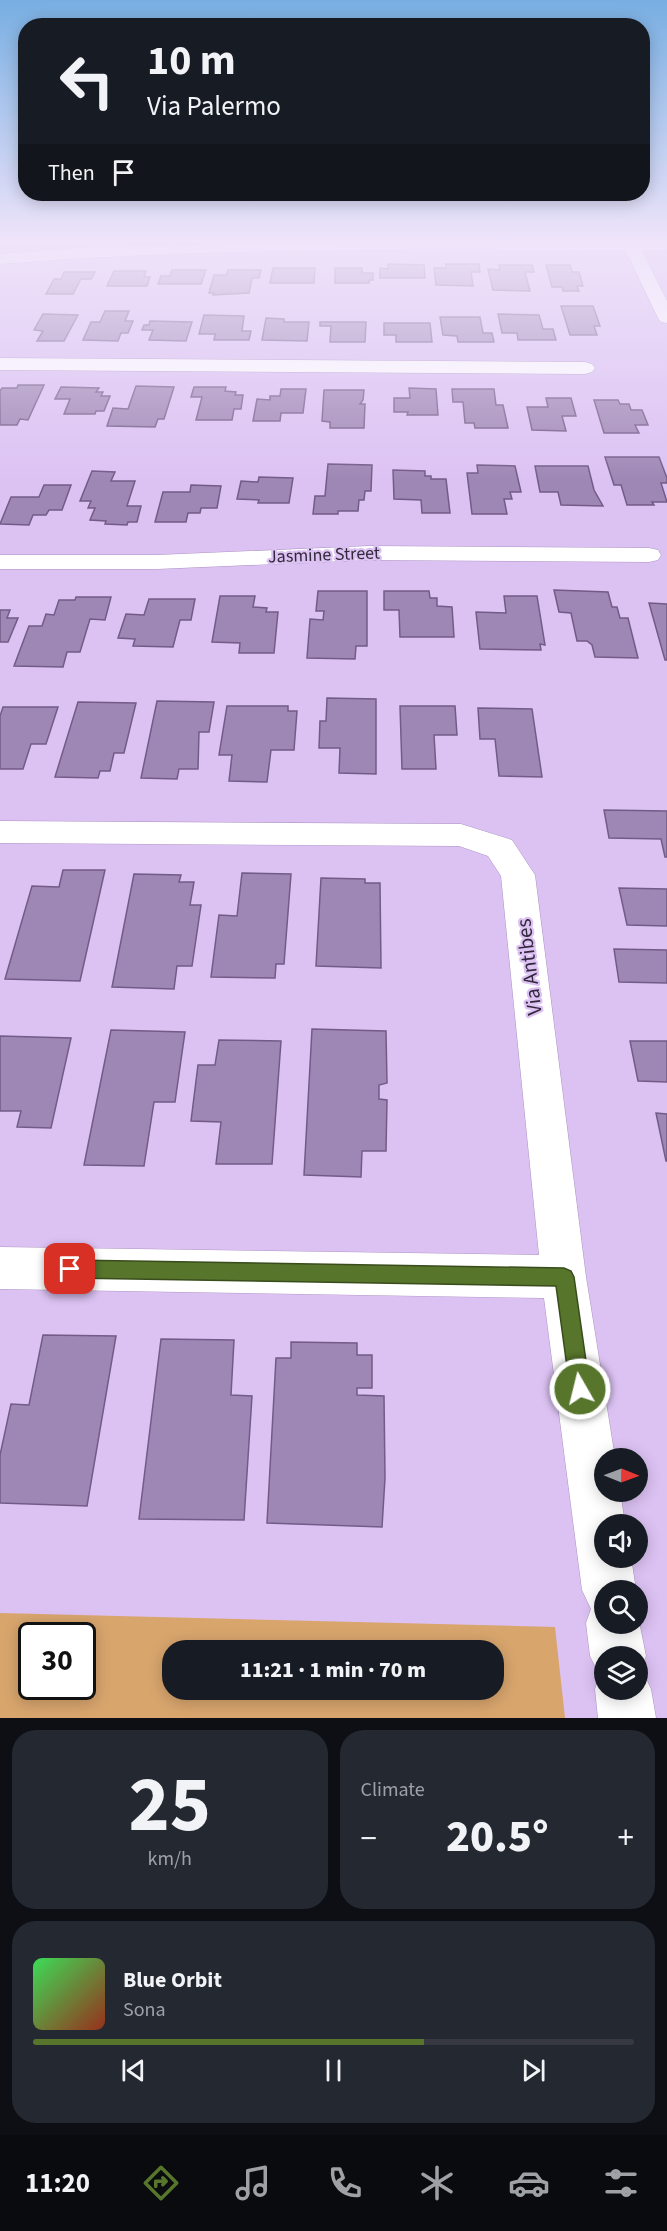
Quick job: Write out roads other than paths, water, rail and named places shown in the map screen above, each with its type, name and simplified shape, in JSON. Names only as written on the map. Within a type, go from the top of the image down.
[{"type":"street","points":[[0,364],[585,368]]},
{"type":"street","name":"Jasmine Street","points":[[0,562],[157,562],[369,553],[649,555]]},
{"type":"street","name":"Via Antibes","points":[[0,832],[461,834],[500,848],[518,875],[564,1277],[608,1580]]},
{"type":"street","points":[[0,1268],[564,1277]]},
{"type":"street","points":[[625,1700],[627,1718]]}]
